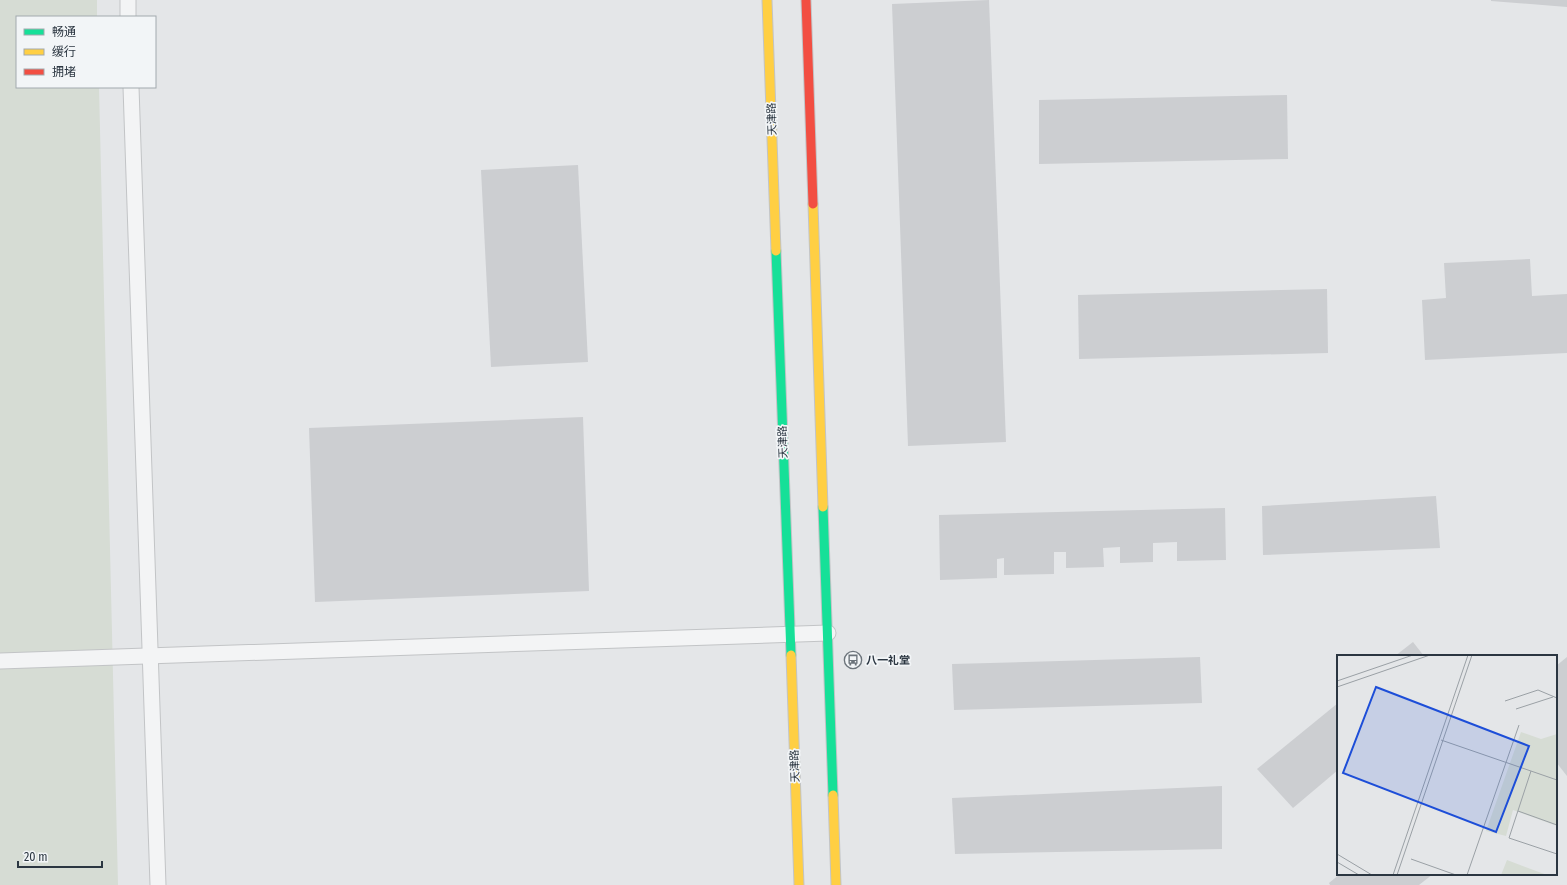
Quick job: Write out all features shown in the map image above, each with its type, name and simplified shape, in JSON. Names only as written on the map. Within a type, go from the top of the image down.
[{"type":"main road","name":"天津路","points":[[767,0],[799,885]]},
{"type":"main road","points":[[806,0],[836,885]]},
{"type":"lane","points":[[128,0],[128,16]]},
{"type":"lane","points":[[131,88],[158,885]]},
{"type":"lane","points":[[0,661],[828,633]]},
{"type":"shaded area","points":[[0,0],[97,0],[97,16],[16,16],[16,88],[99,88],[118,885],[0,885]]},
{"type":"building","points":[[989,0],[1006,442],[908,446],[892,4]]},
{"type":"building","points":[[1567,0],[1567,7],[1491,1]]},
{"type":"building","points":[[1287,95],[1288,159],[1039,164],[1039,100]]},
{"type":"building","points":[[578,165],[588,362],[491,367],[481,170]]},
{"type":"building","points":[[1530,259],[1532,296],[1567,294],[1567,353],[1425,360],[1422,300],[1446,298],[1444,263]]},
{"type":"building","points":[[1327,289],[1328,353],[1079,359],[1078,295]]},
{"type":"building","points":[[583,417],[589,591],[315,602],[309,428]]},
{"type":"building","points":[[1436,496],[1440,548],[1263,555],[1262,506]]},
{"type":"building","points":[[1225,508],[1226,560],[1177,561],[1177,542],[1153,543],[1153,562],[1120,563],[1120,547],[1103,548],[1104,567],[1066,568],[1066,552],[1054,552],[1054,574],[1004,575],[1004,558],[997,559],[997,578],[940,580],[939,515]]},
{"type":"building","points":[[1413,642],[1423,655],[1396,655]]},
{"type":"building","points":[[1200,657],[1202,703],[954,710],[952,664]]},
{"type":"building","points":[[1567,657],[1567,776],[1557,763],[1557,665]]},
{"type":"building","points":[[1337,704],[1337,771],[1293,808],[1257,769]]},
{"type":"building","points":[[1222,786],[1222,849],[955,854],[952,798]]},
{"type":"building","points":[[1339,875],[1432,875],[1419,885],[1330,885],[1329,883]]},
{"type":"traffic: fast","points":[[776,251],[791,655]]},
{"type":"traffic: fast","points":[[823,507],[833,795]]},
{"type":"traffic: slow","points":[[767,0],[776,251]]},
{"type":"traffic: slow","points":[[813,204],[823,507]]},
{"type":"traffic: slow","points":[[791,655],[799,885]]},
{"type":"traffic: slow","points":[[833,795],[836,885]]},
{"type":"traffic: jam","points":[[806,0],[813,204]]},
{"type":"place","name":"八一礼堂","points":[[853,660]]}]
